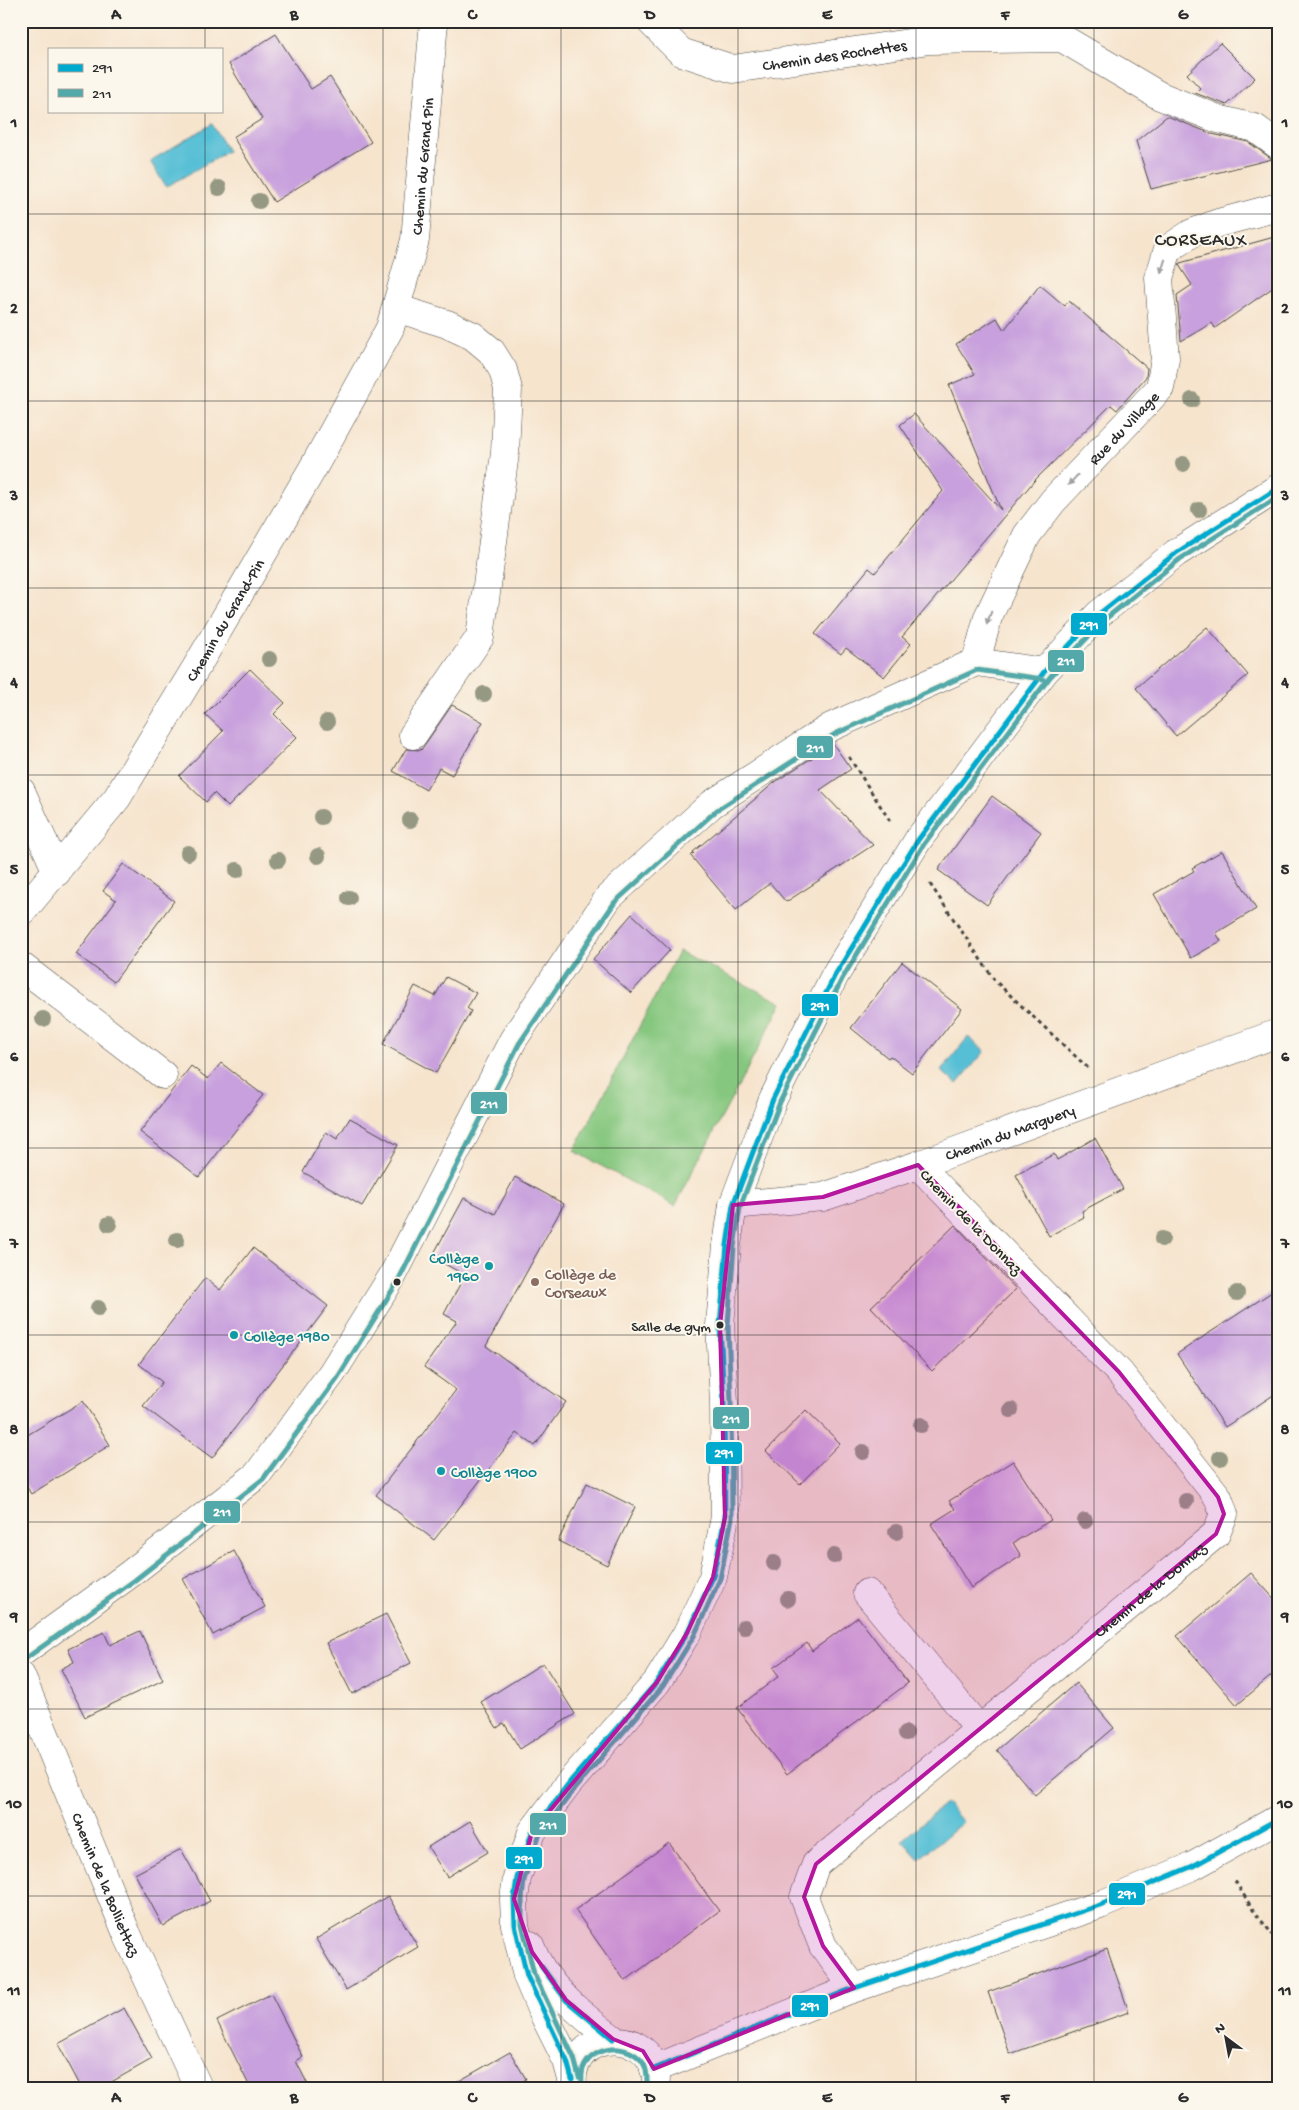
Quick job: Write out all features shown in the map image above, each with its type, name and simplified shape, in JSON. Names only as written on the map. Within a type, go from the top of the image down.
[{"type":"street","name":"Chemin du Grand Pin","points":[[396,308],[415,240],[434,21]]},
{"type":"street","name":"Chemin des Rochettes","points":[[650,21],[682,52],[733,69],[929,40],[1062,38],[1160,96],[1218,119],[1255,128],[1278,145]]},
{"type":"street","name":"Rue du Village","points":[[976,662],[988,617],[1028,535],[1053,501],[1160,388],[1165,358],[1159,278],[1168,249],[1192,233],[1218,223],[1278,207]]},
{"type":"street","points":[[396,308],[447,324],[473,336],[491,351],[503,370],[508,389],[505,453],[480,638],[414,735]]},
{"type":"street","name":"Chemin du Grand-Pin","points":[[21,913],[117,798],[198,666],[314,468],[390,328],[396,308]]},
{"type":"street","points":[[573,2084],[567,2061],[540,2008],[527,1976],[515,1925],[514,1898],[517,1878],[532,1832],[570,1783],[657,1682],[687,1633],[713,1577],[725,1517],[724,1403],[720,1325],[727,1245],[733,1205],[773,1099],[835,975],[918,840],[1044,672],[1098,614],[1168,560],[1278,488]]},
{"type":"street","points":[[21,1653],[130,1574],[257,1475],[332,1373],[392,1277],[513,1040],[609,897],[712,804],[823,732],[976,662],[1044,672]]},
{"type":"street","points":[[21,791],[57,872]]},
{"type":"street","points":[[21,966],[163,1075]]},
{"type":"street","name":"Chemin du Marguery","points":[[733,1205],[823,1197],[918,1165],[1278,1033]]},
{"type":"street","name":"Chemin de la Donnaz","points":[[854,1988],[823,1946],[804,1897],[816,1864],[1216,1534],[1224,1514],[1218,1497],[1119,1372],[918,1165]]},
{"type":"street","points":[[868,1593],[979,1729]]},
{"type":"street","name":"Chemin de la Bolliettaz","points":[[21,1676],[127,1934],[199,2089]]},
{"type":"street","points":[[573,2084],[575,2067],[585,2051],[601,2042],[613,2039],[624,2041],[643,2050],[650,2059],[654,2079],[854,1988],[1100,1905],[1193,1866],[1278,1819]]},
{"type":"street","points":[[514,1898],[532,1952],[547,1976],[566,2000],[613,2039]]},
{"type":"path","points":[[848,754],[894,828]]},
{"type":"path","points":[[928,880],[995,981],[1092,1072]]},
{"type":"path","points":[[1233,1877],[1255,1913],[1278,1941]]},
{"type":"highlighted area","points":[[918,1165],[1119,1372],[1218,1497],[1224,1514],[1216,1534],[816,1864],[804,1897],[823,1946],[854,1988],[654,2069],[643,2051],[613,2039],[566,2000],[532,1952],[514,1899],[532,1832],[657,1682],[687,1633],[713,1577],[725,1517],[720,1325],[733,1205],[823,1197]]},
{"type":"green space","points":[[679,951],[782,1003],[675,1206],[574,1151]]},
{"type":"water","points":[[212,124],[228,151],[166,187],[150,161]]},
{"type":"water","points":[[968,1037],[985,1051],[957,1084],[941,1071]]},
{"type":"water","points":[[946,1803],[963,1822],[919,1859],[902,1840]]},
{"type":"building","points":[[276,34],[311,89],[330,77],[371,142],[274,202],[233,137],[262,119],[229,64]]},
{"type":"building","points":[[1220,43],[1255,78],[1227,105],[1195,93],[1200,88],[1187,74]]},
{"type":"building","points":[[1167,116],[1212,134],[1248,142],[1272,159],[1151,189],[1136,141]]},
{"type":"building","points":[[1278,236],[1278,284],[1215,328],[1212,323],[1181,341],[1177,295],[1192,285],[1179,265],[1180,263]]},
{"type":"building","points":[[1040,285],[1065,306],[1069,301],[1147,368],[1146,377],[1117,410],[1111,405],[1034,481],[902,637],[911,644],[884,677],[846,648],[841,654],[815,634],[869,568],[875,573],[943,491],[900,425],[914,414],[1001,510],[949,385],[975,374],[956,344],[997,318],[1004,330]]},
{"type":"building","points":[[1207,627],[1248,675],[1176,736],[1136,688]]},
{"type":"building","points":[[250,669],[285,703],[274,714],[297,737],[228,807],[214,793],[206,802],[179,776],[223,731],[205,714]]},
{"type":"building","points":[[452,705],[483,722],[452,775],[439,768],[426,790],[393,771],[406,749],[421,750]]},
{"type":"building","points":[[833,744],[851,769],[820,790],[873,845],[786,902],[770,883],[736,910],[691,856],[693,852],[775,782]]},
{"type":"building","points":[[992,796],[1041,832],[987,905],[938,870]]},
{"type":"building","points":[[1222,851],[1256,909],[1216,933],[1221,941],[1191,958],[1154,894],[1194,871],[1192,868]]},
{"type":"building","points":[[123,864],[174,901],[114,982],[76,954],[116,900],[103,891]]},
{"type":"building","points":[[632,914],[670,950],[631,993],[593,959]]},
{"type":"building","points":[[902,962],[962,1009],[912,1073],[890,1056],[888,1058],[851,1028]]},
{"type":"building","points":[[446,977],[476,993],[467,1008],[471,1011],[436,1073],[383,1044],[415,986],[435,996]]},
{"type":"building","points":[[221,1063],[263,1095],[199,1177],[140,1132],[191,1066],[208,1079]]},
{"type":"building","points":[[350,1118],[398,1145],[362,1206],[303,1172],[326,1132],[337,1139]]},
{"type":"building","points":[[1095,1138],[1123,1189],[1082,1211],[1084,1217],[1049,1236],[1016,1175],[1054,1154],[1057,1160]]},
{"type":"building","points":[[515,1177],[564,1204],[486,1346],[566,1402],[535,1446],[517,1433],[434,1540],[376,1495],[456,1390],[424,1367],[457,1321],[444,1314],[465,1275],[432,1257],[464,1198],[495,1214]]},
{"type":"building","points":[[955,1225],[1016,1289],[932,1371],[871,1307]]},
{"type":"building","name":"Collège 1980","points":[[253,1248],[328,1306],[212,1458],[143,1406],[162,1382],[139,1364],[205,1278],[220,1290]]},
{"type":"building","points":[[1278,1288],[1278,1392],[1225,1427],[1177,1354]]},
{"type":"building","points":[[83,1401],[110,1445],[31,1494],[21,1477],[21,1439]]},
{"type":"building","points":[[806,1410],[840,1443],[800,1484],[766,1451]]},
{"type":"building","points":[[1013,1461],[1051,1520],[1013,1543],[1021,1556],[971,1588],[931,1524],[955,1509],[949,1501]]},
{"type":"building","points":[[587,1483],[635,1507],[607,1565],[558,1541]]},
{"type":"building","points":[[234,1551],[265,1607],[213,1635],[183,1579]]},
{"type":"building","points":[[1251,1573],[1278,1603],[1278,1670],[1237,1705],[1177,1636]]},
{"type":"building","points":[[386,1614],[411,1663],[352,1694],[326,1643]]},
{"type":"building","points":[[858,1617],[908,1683],[787,1774],[737,1708],[779,1676],[773,1668],[807,1643],[812,1651]]},
{"type":"building","points":[[140,1631],[163,1680],[85,1717],[61,1669],[74,1662],[68,1649],[104,1632],[110,1645]]},
{"type":"building","points":[[543,1663],[575,1714],[520,1749],[504,1723],[497,1728],[481,1702]]},
{"type":"building","points":[[1076,1683],[1114,1728],[1035,1795],[997,1750]]},
{"type":"building","points":[[470,1821],[488,1852],[447,1877],[428,1847]]},
{"type":"building","points":[[669,1843],[719,1911],[625,1981],[575,1910]]},
{"type":"building","points":[[181,1849],[210,1901],[163,1926],[135,1874]]},
{"type":"building","points":[[388,1896],[418,1947],[346,1990],[316,1939]]},
{"type":"building","points":[[1107,1949],[1129,2012],[1010,2054],[988,1992]]},
{"type":"building","points":[[271,1994],[303,2057],[296,2061],[310,2089],[251,2089],[217,2021]]},
{"type":"building","points":[[124,2008],[152,2059],[99,2089],[82,2089],[58,2044]]},
{"type":"building","points":[[510,2052],[526,2079],[509,2089],[445,2089]]},
{"type":"transit line","name":"291","points":[[572,2079],[567,2061],[527,1976],[515,1925],[514,1899],[517,1878],[532,1832],[569,1783],[657,1682],[687,1633],[713,1577],[725,1517],[724,1403],[720,1325],[727,1245],[733,1205],[773,1099],[835,975],[918,840],[1044,672],[1099,614],[1176,553],[1278,488]]},
{"type":"transit line","name":"211","points":[[579,2077],[574,2058],[534,1974],[522,1924],[524,1880],[539,1836],[575,1788],[663,1686],[694,1636],[720,1579],[732,1518],[728,1325],[734,1246],[740,1207],[780,1102],[842,979],[924,844],[1050,677],[1104,620],[1180,559],[1278,497]]},
{"type":"transit line","name":"211","points":[[25,1659],[135,1580],[263,1479],[338,1377],[398,1281],[519,1044],[615,902],[717,810],[835,734],[977,670],[1043,679]]},
{"type":"transit line","name":"291","points":[[654,2069],[846,1991],[1100,1905],[1193,1866],[1278,1819]]},
{"type":"transit line","name":"291","points":[[541,1966],[566,2000],[613,2039]]},
{"type":"transit line","name":"211","points":[[582,2089],[582,2071],[587,2062],[593,2056],[608,2049],[625,2050],[643,2062],[647,2089]]},
{"type":"place","name":"Collège 1960","points":[[489,1266]]},
{"type":"place","name":"Collège de Corseaux","points":[[535,1282]]},
{"type":"place","name":"Salle de gym","points":[[720,1325]]},
{"type":"place","name":"Collège 1980","points":[[234,1335]]},
{"type":"place","name":"Collège 1900","points":[[441,1471]]},
{"type":"district","name":"CORSEAUX","points":[[1201,238]]}]
